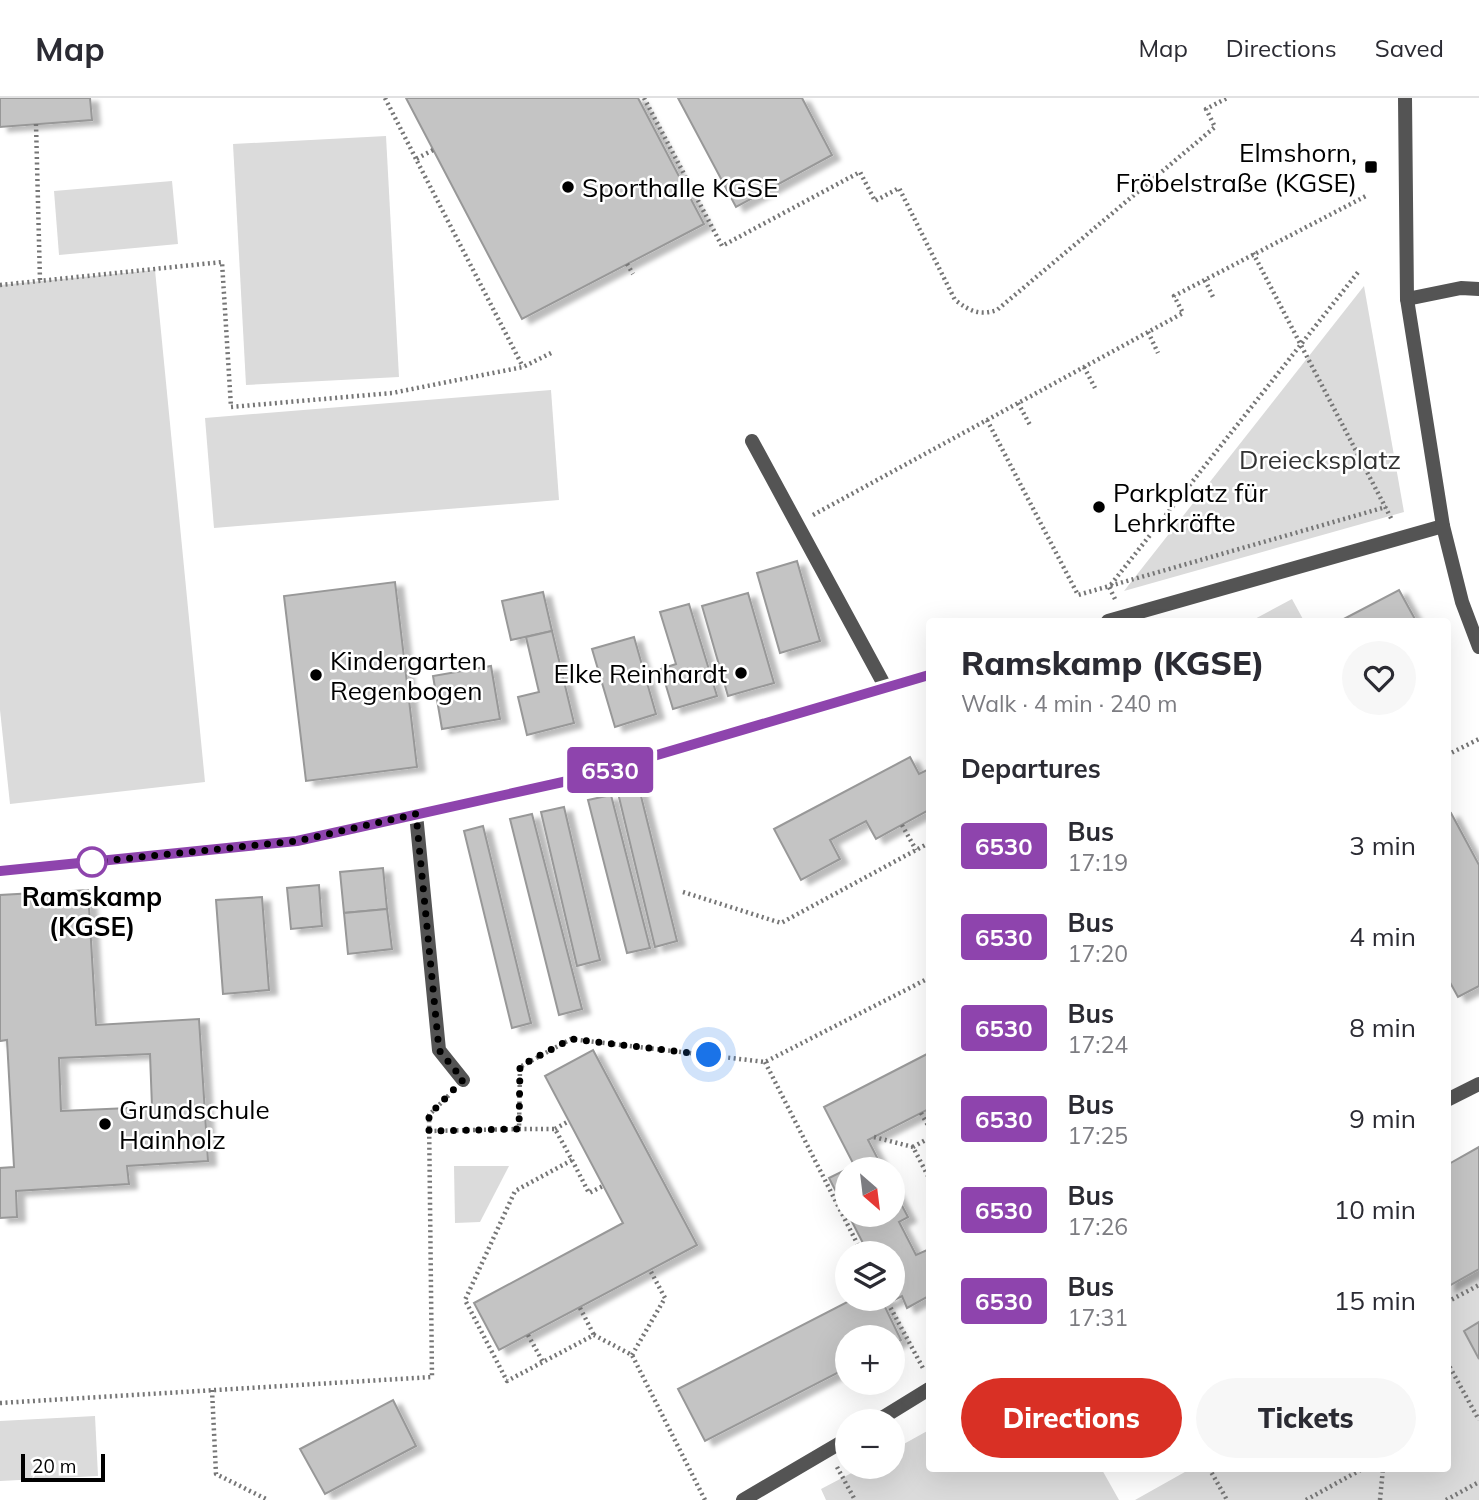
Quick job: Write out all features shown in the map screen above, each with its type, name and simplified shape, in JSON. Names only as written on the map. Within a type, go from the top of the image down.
[{"type":"street","points":[[1405,98],[1407,299],[1443,526],[1462,602],[1479,647]]},
{"type":"street","points":[[1407,299],[1461,288],[1479,289]]},
{"type":"street","points":[[752,441],[886,688]]},
{"type":"street","points":[[1120,618],[1443,526]]},
{"type":"street","points":[[0,871],[297,841],[652,759],[926,676]]},
{"type":"street","points":[[416,814],[439,1050],[463,1080]]},
{"type":"street","points":[[1451,1098],[1479,1084]]},
{"type":"street","points":[[896,1409],[926,1391]]},
{"type":"street","points":[[743,1500],[835,1447]]},
{"type":"path","points":[[385,98],[523,367]]},
{"type":"path","points":[[644,98],[722,246],[860,172],[875,201],[899,188],[955,300],[970,311],[983,314],[998,310],[1215,127],[1206,109],[1227,98]]},
{"type":"path","points":[[36,124],[40,281]]},
{"type":"path","points":[[416,159],[433,149]]},
{"type":"path","points":[[797,523],[1183,313],[1174,296],[1366,196]]},
{"type":"path","points":[[1253,253],[1391,518]]},
{"type":"path","points":[[0,285],[222,262],[231,407],[392,393],[523,367],[553,352]]},
{"type":"path","points":[[627,264],[633,274]]},
{"type":"path","points":[[1109,587],[1359,271]]},
{"type":"path","points":[[1205,280],[1213,296]]},
{"type":"path","points":[[1148,332],[1158,353]]},
{"type":"path","points":[[1084,367],[1095,388]]},
{"type":"path","points":[[1018,403],[1030,425]]},
{"type":"path","points":[[987,420],[1078,595],[1385,507]]},
{"type":"path","points":[[1109,587],[1124,617]]},
{"type":"path","points":[[1451,753],[1479,739]]},
{"type":"path","points":[[902,825],[916,850]]},
{"type":"path","points":[[683,892],[781,923],[926,845]]},
{"type":"path","points":[[519,1129],[520,1066],[571,1039],[765,1062],[926,980]]},
{"type":"path","points":[[765,1062],[856,1241]]},
{"type":"path","points":[[0,1403],[432,1377],[429,1115],[463,1080]]},
{"type":"path","points":[[921,1113],[926,1122]]},
{"type":"path","points":[[429,1131],[555,1129],[569,1121]]},
{"type":"path","points":[[555,1129],[589,1193],[603,1185]]},
{"type":"path","points":[[874,1137],[913,1147],[926,1140]]},
{"type":"path","points":[[913,1147],[926,1172]]},
{"type":"path","points":[[572,1160],[515,1191],[465,1300],[507,1381],[594,1335]]},
{"type":"path","points":[[632,1355],[665,1298],[650,1270]]},
{"type":"path","points":[[1451,1300],[1479,1284]]},
{"type":"path","points":[[580,1308],[594,1335],[632,1355],[705,1500]]},
{"type":"path","points":[[892,1311],[926,1374]]},
{"type":"path","points":[[528,1335],[543,1362]]},
{"type":"path","points":[[1451,1369],[1479,1420]]},
{"type":"path","points":[[212,1390],[216,1474],[268,1500]]},
{"type":"path","points":[[828,1451],[855,1500]]},
{"type":"path","points":[[1211,1472],[1227,1500]]},
{"type":"path","points":[[1306,1500],[1357,1472]]},
{"type":"path","points":[[1380,1500],[1383,1472]]},
{"type":"path","points":[[1446,1500],[1479,1482]]},
{"type":"green space","points":[[386,136],[399,377],[246,385],[233,144]]},
{"type":"green space","points":[[172,181],[178,244],[59,255],[54,191]]},
{"type":"green space","points":[[155,270],[205,782],[10,804],[0,710],[0,285]]},
{"type":"green space","name":"Dreiecksplatz","points":[[1364,286],[1404,512],[1124,591]]},
{"type":"green space","points":[[551,390],[559,500],[214,528],[205,418]]},
{"type":"green space","points":[[1292,599],[1302,618],[1257,618]]},
{"type":"green space","points":[[454,1166],[509,1166],[480,1222],[455,1223]]},
{"type":"green space","points":[[1479,1269],[1479,1322],[1464,1331],[1479,1359],[1479,1500],[1135,1500],[1185,1472],[1451,1472],[1451,1285]]},
{"type":"green space","points":[[95,1416],[98,1476],[0,1481],[0,1421]]},
{"type":"green space","points":[[926,1432],[926,1472],[1103,1472],[1119,1500],[826,1500],[821,1489],[840,1479],[905,1479],[905,1443]]},
{"type":"building","points":[[0,98],[90,98],[92,120],[0,127]]},
{"type":"building","name":"Sporthalle KGSE","points":[[406,98],[638,98],[704,224],[522,319]]},
{"type":"building","points":[[678,98],[802,98],[832,155],[736,207]]},
{"type":"building","points":[[797,561],[820,641],[780,653],[757,573]]},
{"type":"building","points":[[395,582],[417,767],[306,781],[284,596]]},
{"type":"building","points":[[1399,590],[1414,618],[1346,618]]},
{"type":"building","points":[[543,592],[552,631],[511,640],[502,601]]},
{"type":"building","points":[[748,593],[774,683],[728,696],[702,606]]},
{"type":"building","points":[[689,604],[717,696],[673,709],[661,669],[676,664],[660,612]]},
{"type":"building","points":[[552,631],[574,723],[527,735],[518,697],[539,692],[526,637]]},
{"type":"building","points":[[634,637],[656,714],[615,727],[592,649]]},
{"type":"building","points":[[491,666],[500,719],[442,729],[433,676]]},
{"type":"building","points":[[910,757],[919,774],[926,770],[926,812],[876,839],[866,821],[830,840],[840,859],[801,880],[774,829]]},
{"type":"building","points":[[639,788],[677,941],[655,947],[618,793]]},
{"type":"building","points":[[611,795],[650,948],[627,953],[588,800]]},
{"type":"building","points":[[564,807],[600,960],[577,966],[541,812]]},
{"type":"building","points":[[1451,813],[1479,865],[1479,986],[1458,997],[1451,984]]},
{"type":"building","points":[[532,814],[582,1009],[559,1015],[510,819]]},
{"type":"building","points":[[483,826],[531,1023],[512,1028],[464,831]]},
{"type":"building","points":[[383,868],[387,909],[344,913],[340,872]]},
{"type":"building","points":[[319,885],[322,926],[291,929],[287,888]]},
{"type":"building","points":[[88,890],[96,1025],[199,1019],[208,1161],[127,1166],[129,1184],[16,1191],[17,1217],[0,1218],[0,1168],[14,1167],[7,1040],[0,1041],[0,895]],"holes":[[[150,1054],[152,1107],[61,1111],[59,1058]]]},
{"type":"building","points":[[262,897],[269,990],[223,994],[216,900]]},
{"type":"building","points":[[387,909],[392,949],[348,954],[344,913]]},
{"type":"building","points":[[593,1050],[697,1245],[499,1350],[474,1303],[623,1223],[545,1076]]},
{"type":"building","points":[[926,1055],[926,1111],[868,1140],[877,1157],[850,1157],[824,1107]]},
{"type":"building","points":[[1479,1147],[1479,1269],[1451,1285],[1451,1163]]},
{"type":"building","points":[[835,1175],[835,1190],[829,1178]]},
{"type":"building","points":[[855,1227],[902,1227],[916,1255],[926,1250],[926,1298],[907,1308],[905,1241],[862,1241]]},
{"type":"building","points":[[835,1308],[835,1311],[887,1311],[894,1325],[835,1325],[835,1374],[705,1441],[678,1389]]},
{"type":"building","points":[[1479,1322],[1479,1359],[1464,1331]]},
{"type":"building","points":[[393,1400],[416,1446],[325,1494],[300,1449]]},
{"type":"bus line","name":"6530","points":[[0,871],[297,841],[572,780],[652,759],[926,676]]},
{"type":"place","name":"Elmshorn, Fröbelstraße (KGSE)","points":[[1371,167]]},
{"type":"place","name":"Sporthalle KGSE","points":[[568,187]]},
{"type":"place","name":"Parkplatz für Lehrkräfte","points":[[1099,507]]},
{"type":"place","name":"Elke Reinhardt","points":[[741,673]]},
{"type":"place","name":"Kindergarten Regenbogen","points":[[316,675]]},
{"type":"place","name":"Ramskamp (KGSE)","points":[[92,862]]},
{"type":"place","name":"Grundschule Hainholz","points":[[105,1124]]},
{"type":"route","points":[[92,862],[297,841],[416,814],[439,1050],[463,1080],[429,1115],[429,1131],[519,1129],[520,1066],[571,1039],[709,1055]]}]
